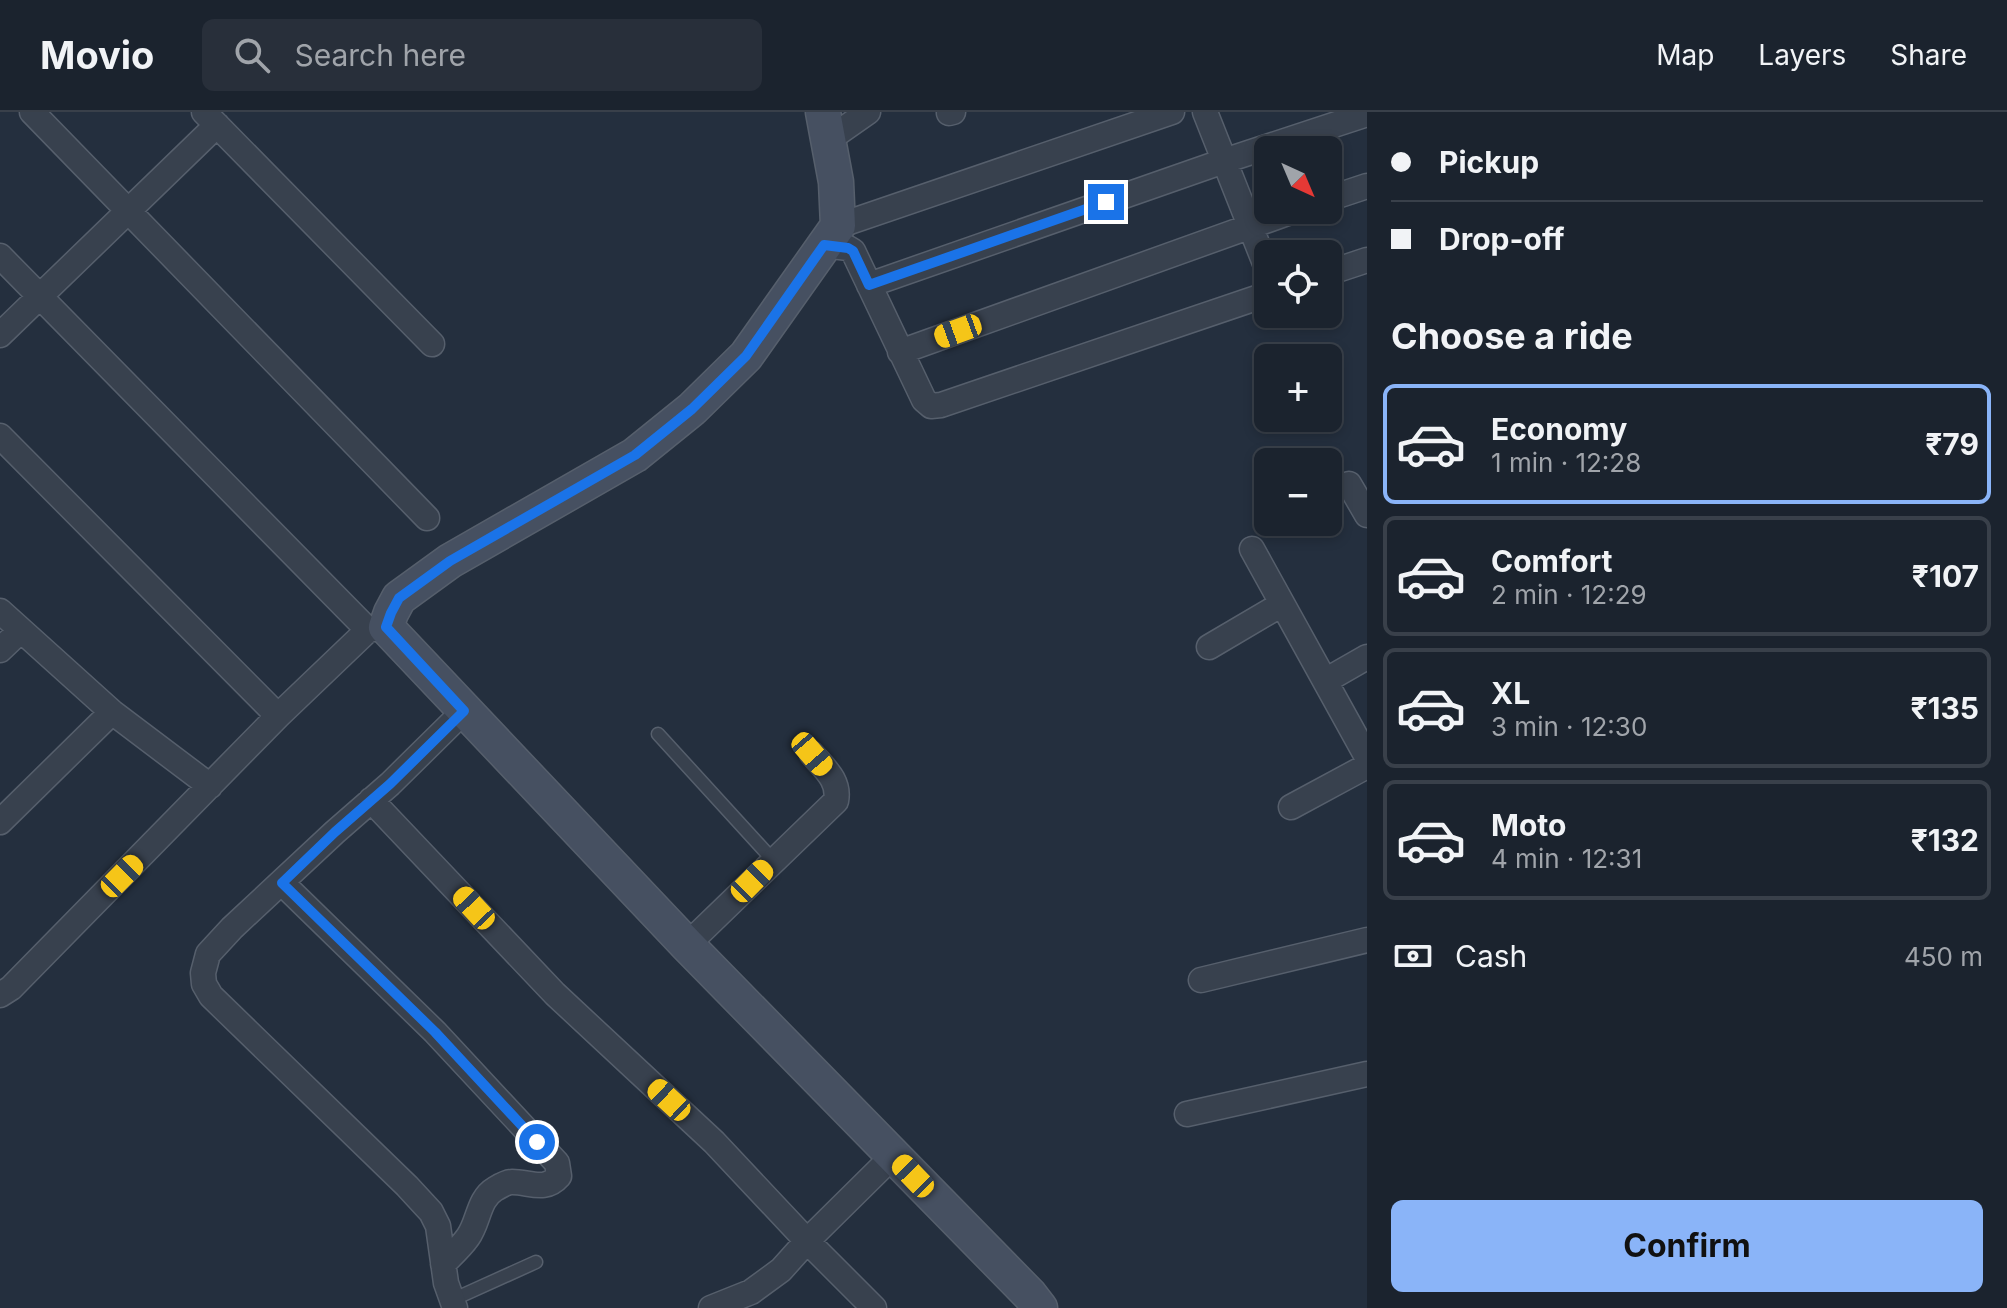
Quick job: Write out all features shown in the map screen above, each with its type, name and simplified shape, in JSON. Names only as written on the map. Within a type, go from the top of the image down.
[{"type":"street","points":[[32,112],[427,518]]},
{"type":"street","points":[[0,995],[11,988],[278,716],[377,628],[391,613],[399,598],[450,561],[635,455],[692,409],[746,356],[831,236],[836,182],[826,126],[868,112]]},
{"type":"street","points":[[831,236],[1172,112]]},
{"type":"street","points":[[1205,112],[1256,240]]},
{"type":"street","points":[[869,285],[1367,114]]},
{"type":"street","points":[[0,335],[128,211],[210,119],[432,344]]},
{"type":"street","points":[[1342,194],[1367,186]]},
{"type":"street","points":[[900,352],[1256,224]]},
{"type":"street","points":[[831,236],[853,251],[924,400],[931,406],[1254,299]]},
{"type":"street","points":[[0,256],[464,711],[1040,1308]]},
{"type":"street","points":[[1342,268],[1367,260]]},
{"type":"street","points":[[0,436],[278,716]]},
{"type":"street","points":[[1349,484],[1367,515]]},
{"type":"street","points":[[1252,549],[1367,757]]},
{"type":"street","points":[[1209,647],[1282,604]]},
{"type":"street","points":[[0,611],[112,712],[210,786]]},
{"type":"street","points":[[0,650],[20,631]]},
{"type":"street","points":[[1325,681],[1367,657]]},
{"type":"street","points":[[454,1304],[446,1283],[438,1226],[431,1212],[211,996],[204,984],[203,973],[208,954],[232,928],[464,711]]},
{"type":"street","points":[[0,822],[112,712]]},
{"type":"street","points":[[687,945],[836,801],[838,790],[831,775],[812,754]]},
{"type":"street","points":[[1291,807],[1367,766]]},
{"type":"street","points":[[371,800],[555,994],[714,1142],[874,1308]]},
{"type":"street","points":[[282,883],[435,1032],[557,1163],[559,1176],[555,1181],[537,1186],[512,1182],[490,1191],[470,1234],[443,1264]]},
{"type":"street","points":[[1201,980],[1367,940]]},
{"type":"street","points":[[1187,1114],[1367,1074]]},
{"type":"street","points":[[711,1308],[751,1292],[781,1270],[893,1156]]},
{"type":"lane","points":[[658,734],[773,860]]},
{"type":"lane","points":[[454,1304],[536,1262]]},
{"type":"route","points":[[537,1142],[435,1032],[282,883],[464,711],[386,627],[399,598],[450,561],[635,455],[692,409],[746,356],[824,245],[853,251],[869,285],[1106,202]]}]
